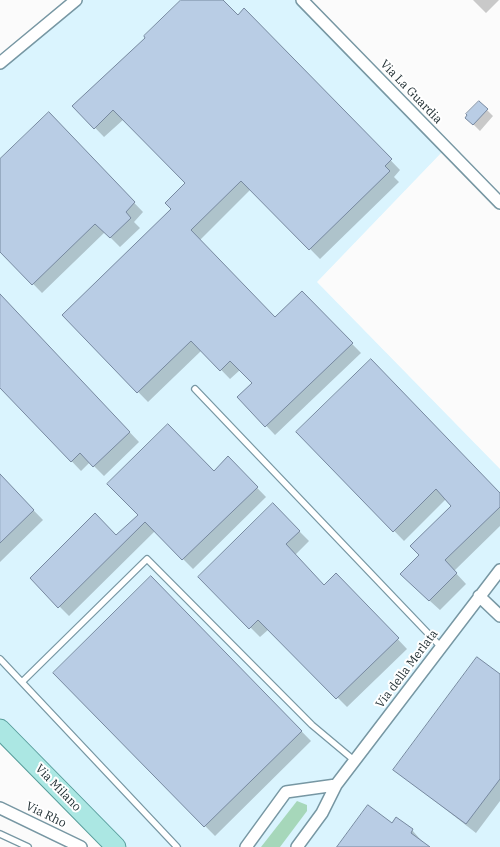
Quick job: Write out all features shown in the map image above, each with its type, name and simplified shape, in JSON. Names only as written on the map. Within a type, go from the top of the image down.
[{"type":"main road","name":"Via Milano","points":[[0,729],[116,847]]},
{"type":"street","points":[[0,63],[76,0]]},
{"type":"street","name":"Via La Guardia","points":[[302,0],[500,203]]},
{"type":"street","name":"Via della Merlata","points":[[297,847],[322,813],[336,785],[500,570]]},
{"type":"street","points":[[479,596],[500,616]]},
{"type":"street","points":[[246,847],[286,792],[336,785]]},
{"type":"street","name":"Via Rho","points":[[0,808],[81,847]]},
{"type":"lane","points":[[195,389],[441,647]]},
{"type":"lane","points":[[22,682],[148,559],[312,725],[355,761]]},
{"type":"lane","points":[[0,659],[177,847]]},
{"type":"lane","points":[[0,834],[28,847]]},
{"type":"shaded area","points":[[67,0],[295,0],[443,151],[317,282],[500,469],[500,847],[127,847],[0,718],[0,55]]},
{"type":"green space","points":[[297,801],[307,805],[307,811],[280,847],[261,847]]},
{"type":"building","points":[[181,0],[223,0],[238,15],[244,8],[392,159],[385,166],[390,171],[309,250],[241,181],[191,230],[275,317],[302,291],[353,343],[265,427],[237,397],[252,383],[230,361],[220,371],[191,341],[137,393],[62,315],[171,209],[165,203],[185,183],[113,110],[94,129],[72,106],[145,38],[144,36]]},
{"type":"building","points":[[479,101],[488,109],[473,125],[465,118],[466,114]]},
{"type":"building","points":[[49,112],[135,202],[126,212],[131,218],[110,238],[95,224],[32,285],[0,252],[0,159]]},
{"type":"building","points":[[0,294],[130,432],[93,467],[80,453],[71,462],[0,388]]},
{"type":"building","points":[[371,359],[500,493],[500,507],[445,560],[457,573],[429,601],[400,574],[419,555],[410,546],[451,506],[436,489],[393,532],[296,432]]},
{"type":"building","points":[[168,424],[214,471],[228,456],[258,487],[182,560],[145,522],[58,608],[30,578],[95,513],[116,535],[138,515],[107,484]]},
{"type":"building","points":[[0,474],[34,510],[0,543]]},
{"type":"building","points":[[273,503],[300,531],[286,544],[324,585],[336,573],[399,638],[336,699],[258,620],[249,629],[198,577]]},
{"type":"building","points":[[151,576],[302,731],[204,827],[53,673]]},
{"type":"building","points":[[477,657],[500,674],[500,779],[466,824],[393,770]]},
{"type":"building","points":[[368,805],[392,823],[396,817],[413,829],[411,833],[430,847],[337,847]]}]
